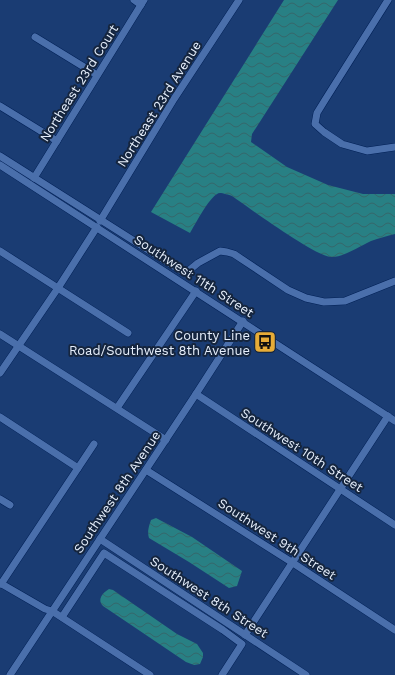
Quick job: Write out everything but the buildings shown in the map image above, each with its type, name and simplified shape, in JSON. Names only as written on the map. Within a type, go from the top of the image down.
[{"type":"street","points":[[134,0],[143,2]]},
{"type":"street","name":"Northeast 23rd Avenue","points":[[0,373],[58,288],[99,224],[174,99],[240,0]]},
{"type":"street","points":[[388,0],[324,100],[317,113],[315,124],[342,144],[367,151],[395,147]]},
{"type":"street","name":"Northeast 23rd Court","points":[[34,178],[143,2]]},
{"type":"street","points":[[35,37],[97,75]]},
{"type":"street","points":[[0,106],[57,141]]},
{"type":"street","points":[[0,156],[99,224],[183,272],[187,272],[198,263],[220,251],[227,252],[234,254],[288,290],[306,298],[324,302],[345,301],[395,281]]},
{"type":"street","name":"Southwest 11th Street","points":[[0,165],[99,224],[196,291],[395,421]]},
{"type":"street","points":[[0,251],[128,333]]},
{"type":"street","points":[[117,408],[196,291]]},
{"type":"street","name":"Southwest 8th Avenue","points":[[10,675],[243,321]]},
{"type":"street","points":[[0,334],[166,440]]},
{"type":"street","name":"Southwest 10th Street","points":[[196,394],[395,525]]},
{"type":"street","points":[[245,635],[388,416]]},
{"type":"street","points":[[0,417],[78,468]]},
{"type":"street","points":[[94,444],[1,584],[62,617],[150,675]]},
{"type":"street","name":"Southwest 9th Street","points":[[146,470],[293,563],[395,630]]},
{"type":"street","points":[[0,499],[10,505]]},
{"type":"street","name":"Southwest 8th Street","points":[[100,539],[306,675]]},
{"type":"street","points":[[62,617],[104,553],[223,630],[242,644],[222,675]]},
{"type":"water","points":[[284,0],[338,0],[252,134],[251,142],[287,167],[328,185],[363,194],[395,194],[395,234],[371,241],[337,257],[324,255],[312,249],[282,231],[232,196],[220,193],[216,194],[212,198],[190,233],[151,212]]},
{"type":"water","points":[[156,518],[192,537],[242,571],[237,586],[229,588],[149,538],[148,531],[151,520]]},
{"type":"water","points":[[109,589],[113,590],[177,634],[197,644],[203,653],[200,664],[194,665],[186,662],[103,606],[100,599],[104,592]]},
{"type":"place","name":"County Line Road/Southwest 8th Avenue","points":[[265,342]]}]
